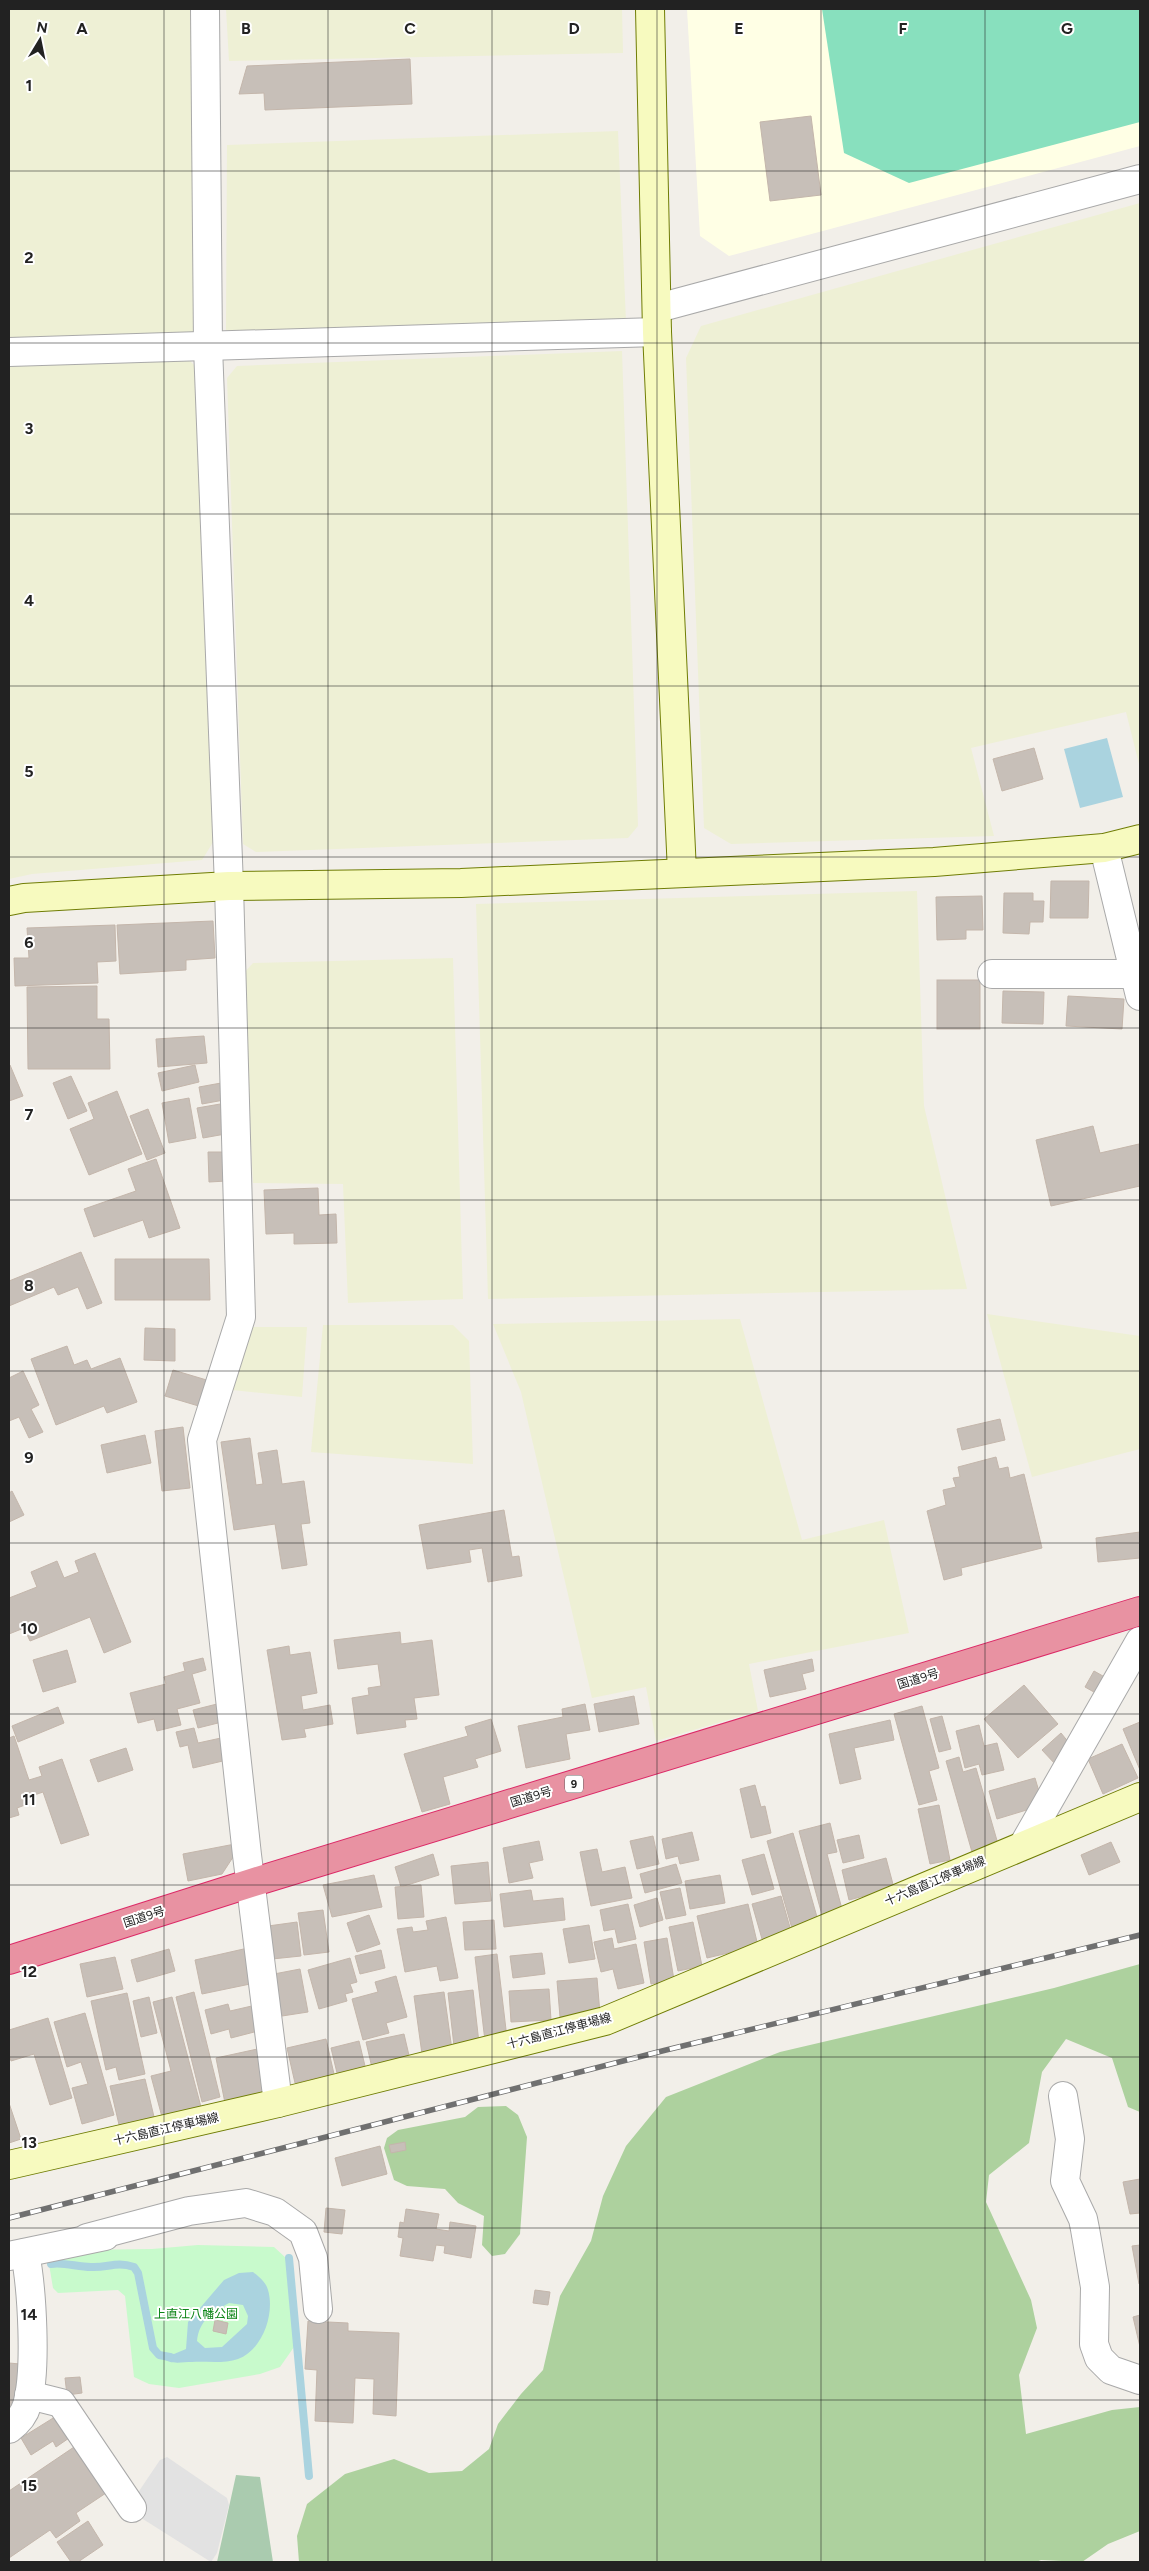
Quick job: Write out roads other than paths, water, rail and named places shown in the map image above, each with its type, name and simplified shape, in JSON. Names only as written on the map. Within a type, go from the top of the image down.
[{"type":"highway","name":"国道9号","points":[[9,1960],[251,1883],[1140,1611]]},
{"type":"street","points":[[205,9],[208,347],[229,886],[241,1317],[202,1440],[251,1883],[278,2104]]},
{"type":"street","points":[[650,9],[658,320],[682,872]]},
{"type":"street","points":[[9,352],[208,347],[658,320],[1140,180]]},
{"type":"street","points":[[9,901],[24,898],[229,886],[461,883],[934,862],[1104,848],[1140,838]]},
{"type":"street","points":[[992,974],[1138,985],[1104,848]]},
{"type":"street","points":[[1024,1844],[1140,1641]]},
{"type":"street","name":"十六島直江停車場線","points":[[9,2165],[278,2104],[605,2021],[1140,1797]]},
{"type":"street","points":[[1062,2096],[1070,2139],[1065,2181],[1083,2219],[1095,2287],[1094,2344],[1099,2358],[1111,2370],[1140,2380]]},
{"type":"street","points":[[9,2429],[18,2423],[27,2407],[32,2361],[29,2275],[17,2254],[88,2238],[189,2211],[246,2203],[275,2212],[302,2232],[314,2258],[318,2309]]},
{"type":"street","points":[[88,2238],[162,2229]]},
{"type":"street","points":[[29,2395],[61,2403],[132,2508]]},
{"type":"water","points":[[1107,738],[1123,797],[1080,808],[1064,749]]},
{"type":"water","points":[[253,2272],[264,2282],[270,2299],[270,2309],[265,2330],[254,2348],[238,2359],[227,2361],[176,2363],[162,2358],[162,2352],[174,2354],[186,2349],[188,2322],[224,2280],[239,2273]],"holes":[[[229,2303],[243,2305],[248,2316],[247,2324],[222,2347],[205,2348],[197,2341],[200,2328],[207,2318],[217,2310]]]},
{"type":"waterway","points":[[289,2258],[309,2476]]},
{"type":"waterway","points":[[51,2264],[91,2267],[128,2265],[134,2267],[138,2273],[153,2348],[159,2355],[170,2357]]},
{"type":"railway","points":[[9,2218],[666,2050],[1140,1935]]},
{"type":"park label","name":"上直江八幡公園","points":[[196,2314]]}]
